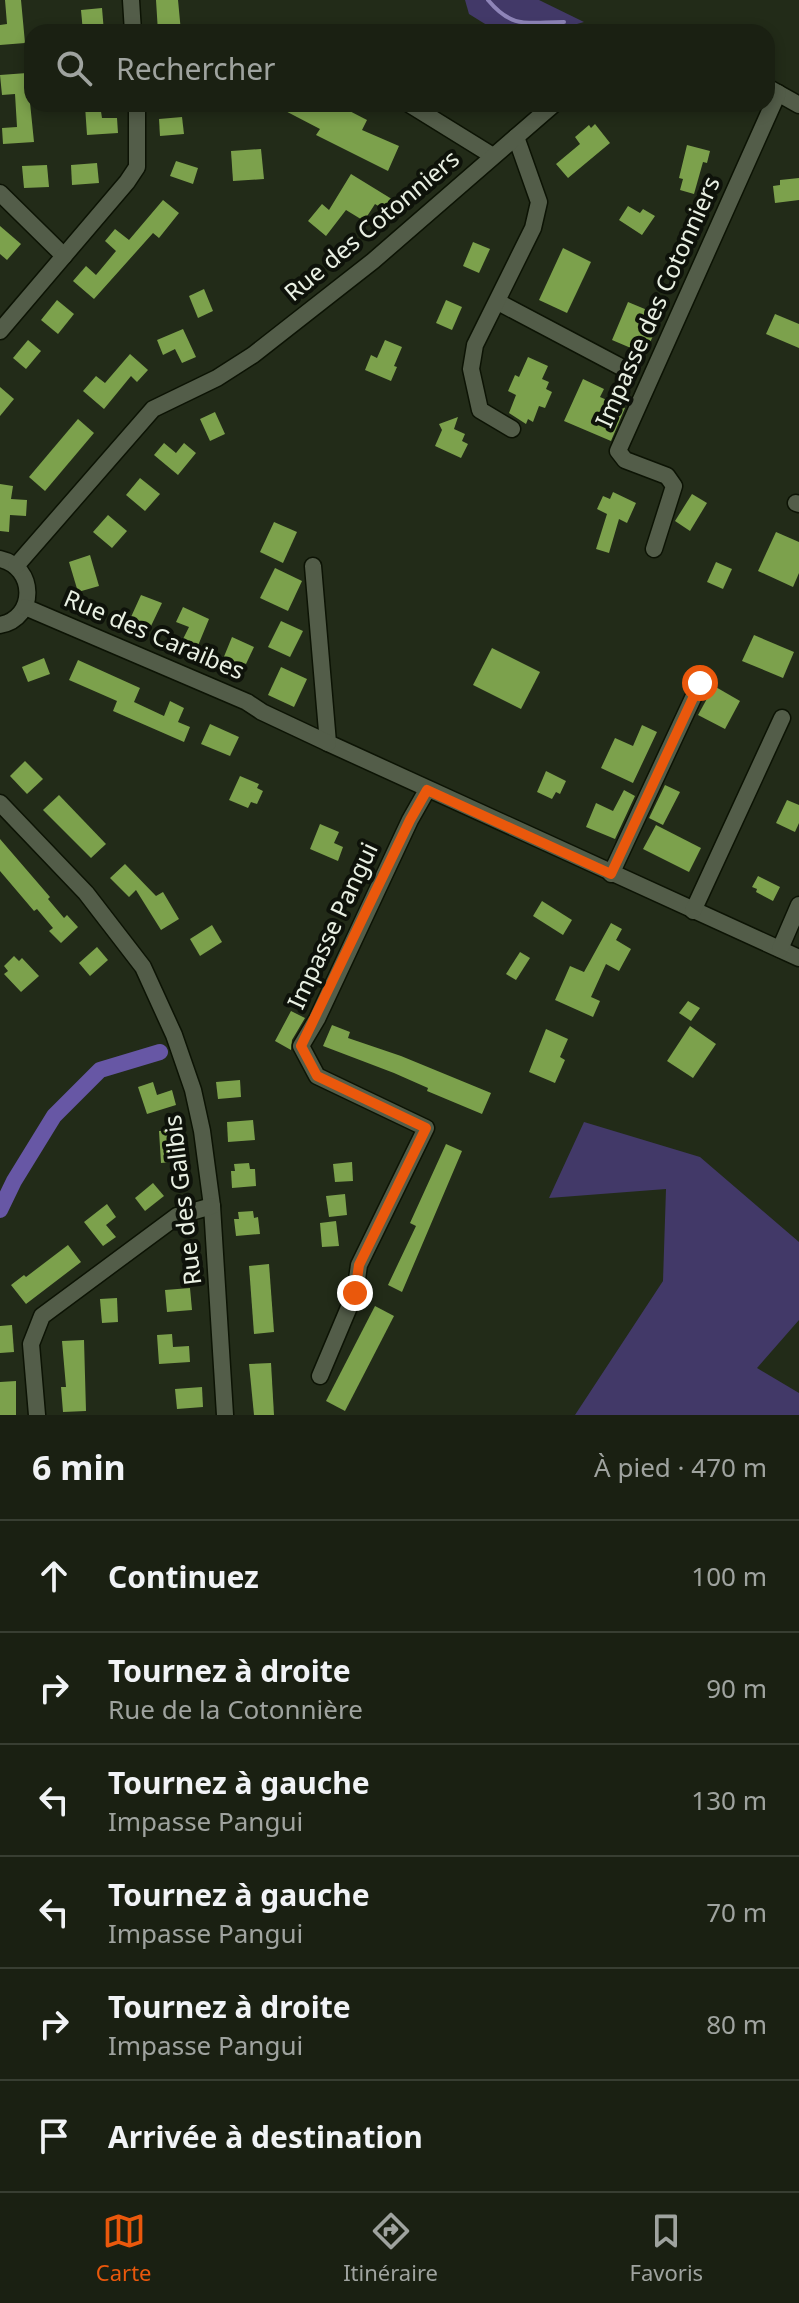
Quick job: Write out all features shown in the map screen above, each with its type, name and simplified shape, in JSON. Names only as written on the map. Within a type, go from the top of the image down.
[{"type":"street","points":[[131,0],[132,24]]},
{"type":"street","points":[[775,92],[799,105]]},
{"type":"street","points":[[0,331],[137,167],[137,112]]},
{"type":"street","points":[[422,112],[493,156]]},
{"type":"street","name":"Rue des Cotonniers","points":[[16,566],[153,409],[217,378],[253,355],[373,261],[545,112]]},
{"type":"street","name":"Impasse des Cotonniers","points":[[654,549],[674,486],[672,480],[625,460],[618,451],[763,112]]},
{"type":"street","points":[[512,429],[480,410],[471,369],[475,345],[533,228],[539,202],[516,137]]},
{"type":"street","points":[[0,193],[64,256]]},
{"type":"street","points":[[498,302],[621,367]]},
{"type":"street","points":[[0,559],[16,566],[28,590],[25,607],[18,617],[0,625]]},
{"type":"street","points":[[313,566],[328,743]]},
{"type":"street","name":"Rue des Caraibes","points":[[25,607],[247,702],[262,712],[421,787],[799,958]]},
{"type":"street","points":[[611,874],[700,683]]},
{"type":"street","points":[[693,911],[782,718]]},
{"type":"street","name":"Impasse Pangui","points":[[320,1376],[355,1293],[359,1265],[426,1128],[317,1076],[301,1046],[410,820],[421,787]]},
{"type":"street","name":"Rue des Galibis","points":[[0,804],[86,893],[143,967],[174,1035],[193,1090],[202,1131],[212,1206],[225,1415]]},
{"type":"street","points":[[780,949],[799,905]]},
{"type":"street","points":[[37,1415],[31,1344],[42,1316],[177,1216],[212,1206]]},
{"type":"shaded area","points":[[465,0],[539,0],[584,22],[485,24],[469,14]]},
{"type":"shaded area","points":[[584,1122],[700,1157],[799,1242],[799,1320],[757,1368],[799,1393],[799,1415],[575,1415],[663,1281],[666,1189],[549,1198]]},
{"type":"building","points":[[5,0],[21,0],[24,43],[0,45],[0,25],[7,24]]},
{"type":"building","points":[[156,0],[178,0],[180,24],[158,24]]},
{"type":"building","points":[[102,8],[103,24],[82,24],[81,10]]},
{"type":"building","points":[[24,73],[24,112],[31,112],[34,142],[3,144],[2,128],[17,127],[15,94],[2,95],[0,75]]},
{"type":"building","points":[[85,112],[101,112],[102,118],[117,118],[118,133],[87,135]]},
{"type":"building","points":[[287,112],[352,112],[367,120],[362,130],[399,146],[388,171],[316,135],[320,129]]},
{"type":"building","points":[[182,117],[184,134],[160,136],[159,119]]},
{"type":"building","points":[[595,124],[610,143],[568,178],[556,164],[580,144],[575,137],[589,125],[591,128]]},
{"type":"building","points":[[687,145],[710,151],[707,163],[703,162],[694,194],[680,190],[683,179],[679,178]]},
{"type":"building","points":[[261,149],[264,179],[233,181],[231,151]]},
{"type":"building","points":[[176,161],[198,168],[193,184],[170,176]]},
{"type":"building","points":[[97,163],[99,183],[72,185],[71,165]]},
{"type":"building","points":[[47,165],[49,187],[24,188],[22,166]]},
{"type":"building","points":[[351,174],[395,201],[388,212],[375,204],[364,221],[346,210],[326,236],[308,221],[322,204],[329,210]]},
{"type":"building","points":[[799,178],[799,200],[775,203],[773,186],[780,185],[780,180]]},
{"type":"building","points":[[163,200],[179,213],[159,238],[153,233],[94,299],[73,281],[86,266],[96,275],[116,251],[105,241],[115,229],[129,240]]},
{"type":"building","points":[[628,206],[655,216],[642,235],[619,220]]},
{"type":"building","points":[[0,226],[21,244],[7,260],[0,254]]},
{"type":"building","points":[[473,242],[490,249],[479,273],[463,266]]},
{"type":"building","points":[[563,248],[591,262],[567,313],[539,300]]},
{"type":"building","points":[[204,289],[213,311],[198,318],[189,296]]},
{"type":"building","points":[[57,300],[74,314],[58,334],[41,320]]},
{"type":"building","points":[[446,300],[462,307],[452,330],[436,323]]},
{"type":"building","points":[[628,302],[652,312],[647,325],[656,329],[645,354],[612,340]]},
{"type":"building","points":[[775,314],[799,324],[799,348],[766,334]]},
{"type":"building","points":[[183,329],[196,357],[182,363],[175,349],[163,355],[157,340]]},
{"type":"building","points":[[28,340],[41,351],[26,369],[13,358]]},
{"type":"building","points":[[385,340],[402,347],[391,381],[365,370],[371,355],[377,358]]},
{"type":"building","points":[[130,354],[148,370],[137,382],[131,376],[104,409],[83,391],[96,376],[105,383]]},
{"type":"building","points":[[528,357],[548,366],[542,379],[549,382],[546,389],[552,392],[545,408],[539,406],[533,422],[528,419],[526,424],[509,413],[516,395],[508,391]]},
{"type":"building","points":[[583,379],[604,389],[600,397],[625,408],[611,441],[564,421]]},
{"type":"building","points":[[0,387],[14,399],[0,416]]},
{"type":"building","points":[[215,412],[225,434],[210,441],[200,419]]},
{"type":"building","points":[[458,417],[454,429],[465,434],[462,441],[468,444],[461,458],[435,446],[442,430],[439,424]]},
{"type":"building","points":[[78,419],[94,433],[45,491],[29,477]]},
{"type":"building","points":[[164,443],[176,453],[184,443],[196,453],[178,475],[154,455]]},
{"type":"building","points":[[140,478],[160,494],[145,511],[126,495]]},
{"type":"building","points":[[0,484],[13,486],[11,499],[27,500],[26,516],[10,515],[9,532],[0,531]]},
{"type":"building","points":[[613,492],[636,503],[627,523],[619,519],[609,553],[596,549],[607,514],[597,509],[603,496],[610,499]]},
{"type":"building","points":[[692,494],[707,503],[690,531],[675,521]]},
{"type":"building","points":[[108,515],[127,531],[112,548],[93,532]]},
{"type":"building","points":[[274,522],[297,532],[283,563],[260,552]]},
{"type":"building","points":[[776,532],[799,542],[799,573],[793,587],[758,571]]},
{"type":"building","points":[[90,555],[99,586],[78,592],[69,562]]},
{"type":"building","points":[[716,562],[732,569],[723,589],[707,582]]},
{"type":"building","points":[[275,568],[302,581],[288,611],[260,598]]},
{"type":"building","points":[[141,595],[162,603],[151,626],[131,617]]},
{"type":"building","points":[[183,607],[209,619],[197,648],[182,641],[189,627],[176,622]]},
{"type":"building","points":[[281,621],[303,631],[290,657],[268,647]]},
{"type":"building","points":[[754,635],[794,652],[783,678],[742,661]]},
{"type":"building","points":[[232,637],[254,647],[246,664],[240,662],[238,666],[223,659]]},
{"type":"building","points":[[492,648],[540,672],[521,709],[473,685]]},
{"type":"building","points":[[44,658],[50,674],[28,682],[22,667]]},
{"type":"building","points":[[78,660],[140,688],[134,702],[164,716],[170,701],[184,708],[178,722],[190,727],[184,742],[113,711],[117,701],[69,680]]},
{"type":"building","points":[[281,667],[307,679],[294,707],[268,695]]},
{"type":"building","points":[[714,686],[740,701],[725,729],[698,715]]},
{"type":"building","points":[[210,724],[239,737],[230,756],[201,744]]},
{"type":"building","points":[[642,725],[657,732],[633,783],[601,768],[615,738],[633,746]]},
{"type":"building","points":[[25,761],[43,779],[27,794],[10,776]]},
{"type":"building","points":[[546,771],[566,781],[560,794],[556,792],[552,799],[537,792]]},
{"type":"building","points":[[240,776],[259,784],[257,788],[263,791],[257,804],[251,802],[248,808],[229,800]]},
{"type":"building","points":[[665,785],[680,792],[663,825],[649,818]]},
{"type":"building","points":[[624,790],[635,796],[615,839],[586,827],[596,803],[613,811]]},
{"type":"building","points":[[59,795],[106,844],[91,858],[43,810]]},
{"type":"building","points":[[787,800],[799,805],[799,823],[795,832],[776,823]]},
{"type":"building","points":[[320,824],[339,832],[334,843],[343,847],[338,861],[310,849]]},
{"type":"building","points":[[656,825],[701,848],[689,872],[643,849]]},
{"type":"building","points":[[0,839],[64,918],[67,915],[78,927],[61,943],[49,931],[53,928],[37,909],[34,911],[0,871]]},
{"type":"building","points":[[125,864],[156,896],[163,892],[179,919],[161,930],[136,890],[129,897],[110,878]]},
{"type":"building","points":[[758,876],[780,887],[773,901],[752,887]]},
{"type":"building","points":[[542,901],[572,920],[563,935],[533,916]]},
{"type":"building","points":[[611,923],[622,929],[616,940],[631,949],[619,971],[606,964],[591,997],[600,1001],[593,1017],[555,1000],[570,966],[584,972]]},
{"type":"building","points":[[212,925],[222,942],[200,956],[190,939]]},
{"type":"building","points":[[97,947],[108,960],[90,976],[79,963]]},
{"type":"building","points":[[520,952],[530,958],[516,980],[506,974]]},
{"type":"building","points":[[14,956],[19,961],[22,958],[39,976],[21,992],[4,974],[8,971],[4,966]]},
{"type":"building","points":[[688,1001],[700,1008],[691,1021],[679,1013]]},
{"type":"building","points":[[291,1011],[305,1018],[292,1040],[291,1050],[275,1041]]},
{"type":"building","points":[[332,1025],[350,1032],[348,1038],[491,1093],[482,1114],[394,1073],[323,1046]]},
{"type":"building","points":[[690,1026],[716,1044],[693,1078],[667,1061]]},
{"type":"building","points":[[546,1029],[568,1039],[560,1057],[565,1060],[555,1083],[529,1072]]},
{"type":"building","points":[[240,1080],[241,1097],[218,1099],[216,1082]]},
{"type":"building","points":[[153,1082],[157,1095],[172,1090],[176,1105],[147,1114],[138,1087]]},
{"type":"building","points":[[253,1120],[255,1140],[228,1142],[227,1122]]},
{"type":"building","points":[[180,1130],[182,1161],[161,1163],[159,1131]]},
{"type":"building","points":[[446,1144],[462,1151],[402,1292],[388,1285],[416,1226],[410,1223]]},
{"type":"building","points":[[352,1162],[353,1181],[335,1182],[333,1164]]},
{"type":"building","points":[[249,1163],[250,1169],[255,1169],[256,1186],[232,1188],[231,1171],[235,1171],[234,1164]]},
{"type":"building","points":[[153,1183],[164,1196],[145,1211],[135,1198]]},
{"type":"building","points":[[345,1194],[347,1215],[329,1217],[326,1196]]},
{"type":"building","points":[[107,1204],[116,1217],[106,1225],[116,1237],[103,1246],[84,1222]]},
{"type":"building","points":[[253,1211],[254,1218],[258,1217],[260,1234],[236,1236],[234,1219],[239,1219],[238,1212]]},
{"type":"building","points":[[336,1221],[339,1246],[322,1247],[320,1223]]},
{"type":"building","points":[[68,1245],[81,1262],[26,1304],[11,1285]]},
{"type":"building","points":[[269,1264],[274,1332],[254,1334],[249,1266]]},
{"type":"building","points":[[190,1288],[192,1310],[167,1312],[165,1290]]},
{"type":"building","points":[[117,1298],[118,1322],[102,1323],[100,1299]]},
{"type":"building","points":[[375,1306],[394,1316],[345,1411],[326,1401]]},
{"type":"building","points":[[12,1325],[14,1352],[0,1353],[0,1326]]},
{"type":"building","points":[[172,1334],[173,1347],[189,1346],[190,1362],[159,1364],[157,1335]]},
{"type":"building","points":[[84,1340],[86,1411],[63,1412],[61,1387],[66,1387],[62,1341]]},
{"type":"building","points":[[271,1363],[274,1415],[254,1415],[249,1364]]},
{"type":"building","points":[[16,1381],[16,1415],[0,1415],[0,1382]]},
{"type":"building","points":[[202,1387],[203,1407],[177,1409],[175,1389]]},
{"type":"waterway","points":[[488,0],[497,10],[514,20],[564,22]]},
{"type":"waterway","points":[[0,1210],[54,1116],[100,1070],[160,1052]]},
{"type":"route","points":[[355,1293],[359,1265],[426,1128],[317,1076],[301,1046],[317,1019],[410,820],[427,790],[611,874],[700,683]]}]
